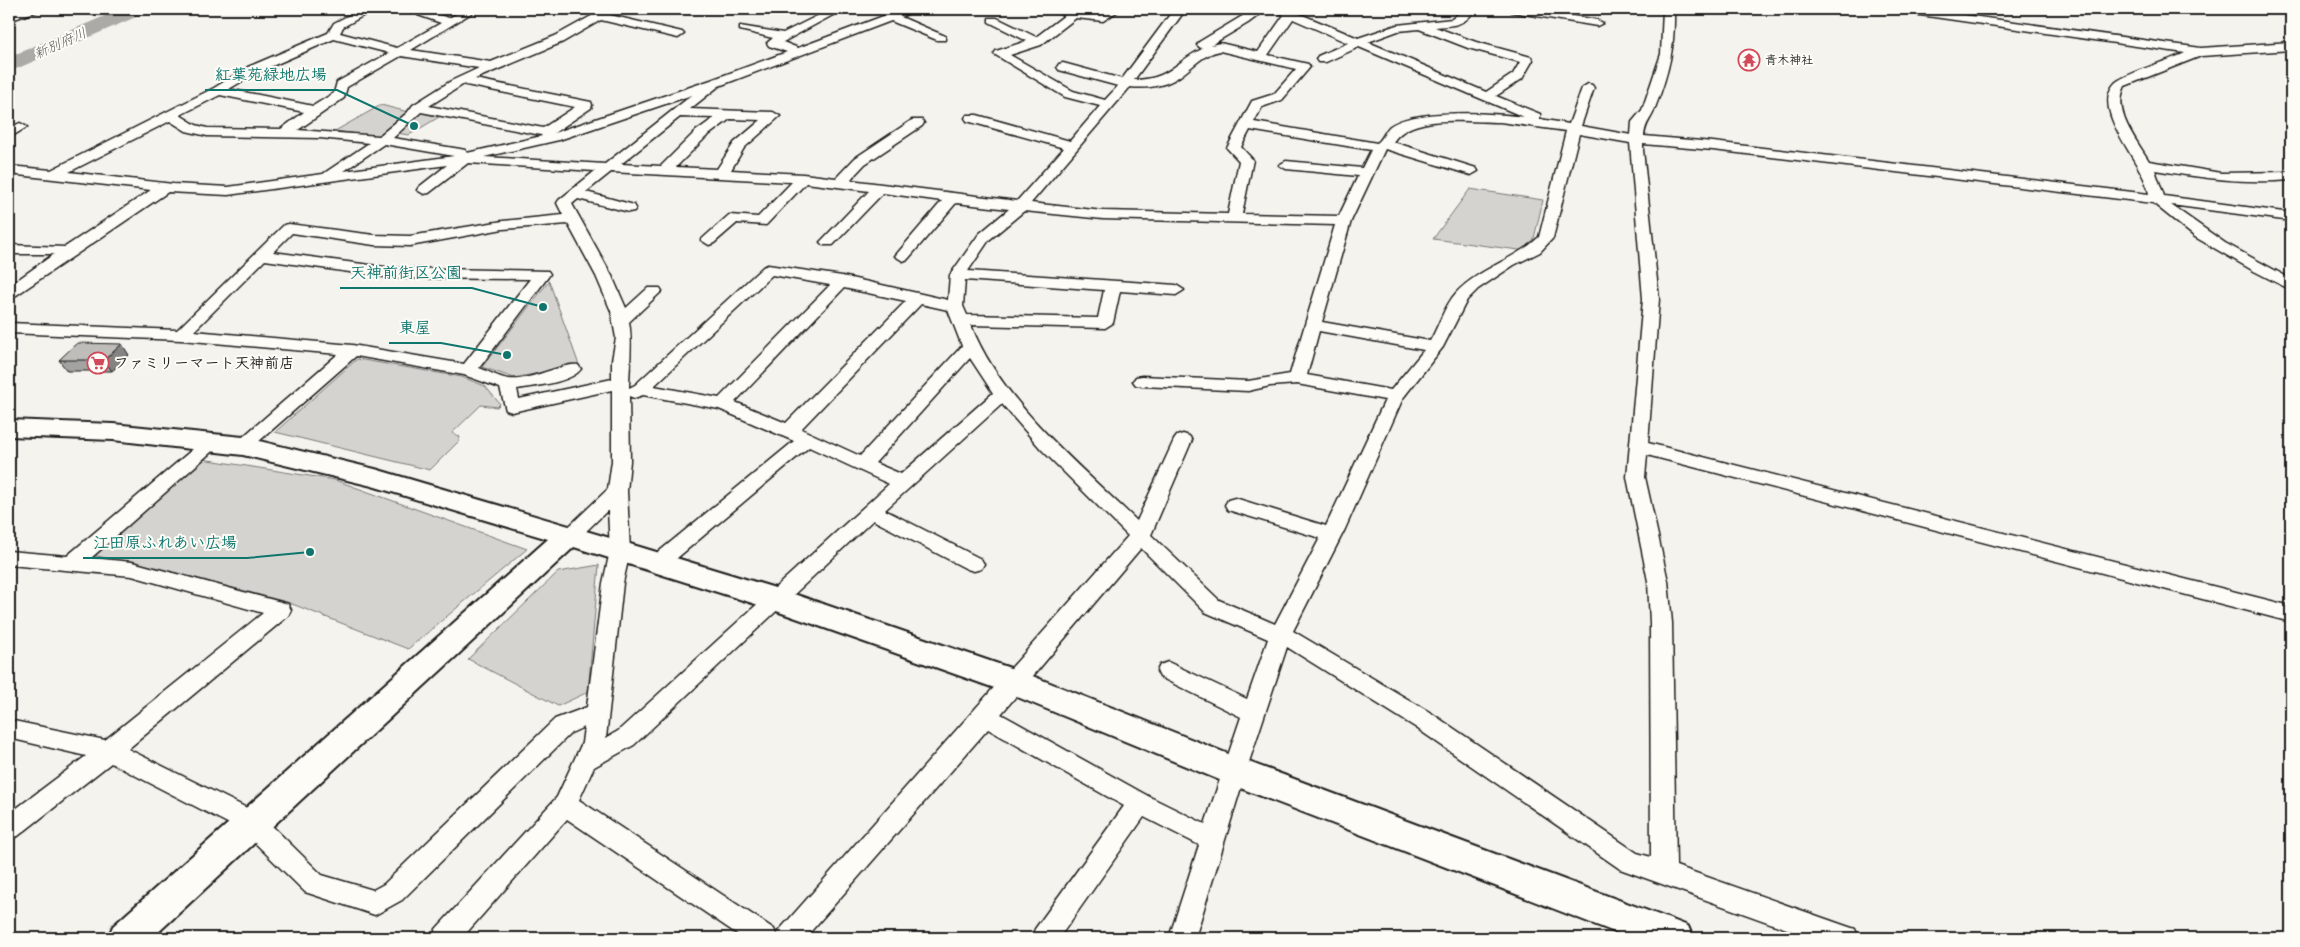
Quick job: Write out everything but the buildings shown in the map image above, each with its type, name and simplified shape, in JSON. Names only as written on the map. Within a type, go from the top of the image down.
[{"type":"street","points":[[9,18],[37,9]]},
{"type":"street","points":[[333,35],[338,25],[369,9]]},
{"type":"street","points":[[286,132],[315,110],[340,95],[341,85],[473,9]]},
{"type":"street","points":[[325,177],[382,140],[412,116],[418,108],[456,84],[466,81],[492,66],[559,39],[612,9]]},
{"type":"street","points":[[800,52],[773,43],[839,9]]},
{"type":"street","points":[[9,170],[56,173],[197,191],[228,191],[463,158],[550,134],[714,83],[912,9]]},
{"type":"street","points":[[1053,9],[1093,18],[1103,18],[1115,9]]},
{"type":"street","points":[[1180,9],[1130,76],[1127,83],[1020,207],[984,237],[958,275],[958,313],[971,347],[1003,394],[1047,445],[1212,606],[1280,635],[1315,653],[1423,720],[1629,861],[1846,938]]},
{"type":"street","points":[[1211,48],[1203,45],[1261,9]]},
{"type":"street","points":[[1279,9],[1488,96],[1549,124]]},
{"type":"street","points":[[1322,59],[1397,28],[1455,22],[1466,15],[1469,9]]},
{"type":"street","points":[[1512,9],[1568,13],[1597,23]]},
{"type":"street","points":[[1664,874],[1661,624],[1658,580],[1636,477],[1651,299],[1636,138],[1639,122],[1648,111],[1667,54],[1669,9]]},
{"type":"street","points":[[1899,9],[2200,52],[2291,46]]},
{"type":"street","points":[[422,13],[451,22]]},
{"type":"street","points":[[1074,14],[1037,42],[1000,54],[1069,94],[1109,104]]},
{"type":"street","points":[[1261,56],[1291,14]]},
{"type":"street","points":[[599,16],[678,34]]},
{"type":"street","points":[[892,17],[941,38]]},
{"type":"street","points":[[993,20],[1037,42]]},
{"type":"street","points":[[1418,25],[1472,46],[1527,60],[1518,76],[1488,96]]},
{"type":"street","points":[[744,28],[784,37]]},
{"type":"street","points":[[56,173],[218,91],[252,70],[333,35],[401,52],[492,66]]},
{"type":"street","points":[[1063,67],[1127,83],[1156,84],[1173,75],[1206,49],[1220,47],[1304,67],[1278,97],[1257,104],[1234,148],[1246,160],[1234,220]]},
{"type":"street","points":[[2200,52],[2120,84],[2115,89],[2112,99],[2120,124],[2154,178],[2157,199],[2162,206],[2197,231],[2291,285]]},
{"type":"street","points":[[466,81],[586,104],[550,134]]},
{"type":"street","points":[[445,938],[565,804],[594,743],[596,712],[607,644],[613,583],[620,551],[617,491],[621,462],[620,360],[624,338],[619,310],[604,276],[564,203],[714,83]]},
{"type":"street","points":[[1182,938],[1234,771],[1280,635],[1332,534],[1394,396],[1435,347],[1446,329],[1460,298],[1472,286],[1509,262],[1535,249],[1546,238],[1573,130],[1588,88]]},
{"type":"street","points":[[218,91],[315,110]]},
{"type":"street","points":[[418,108],[550,134]]},
{"type":"street","points":[[678,113],[773,116],[739,146],[722,173]]},
{"type":"street","points":[[665,170],[701,134],[726,114]]},
{"type":"street","points":[[170,115],[191,128],[207,132],[286,132],[382,140],[463,158],[803,178],[952,199],[1103,215],[1234,220],[1344,221]]},
{"type":"street","points":[[972,118],[1072,146]]},
{"type":"street","points":[[1296,379],[1344,221],[1382,146],[1394,130],[1418,119],[1500,118],[1636,138],[2157,199],[2291,217]]},
{"type":"street","points":[[839,183],[860,161],[917,123]]},
{"type":"street","points":[[1246,125],[1382,146],[1471,171]]},
{"type":"street","points":[[9,134],[20,127]]},
{"type":"street","points":[[424,190],[463,158]]},
{"type":"street","points":[[2145,164],[2221,177],[2265,178],[2291,176]]},
{"type":"street","points":[[1286,165],[1367,173]]},
{"type":"street","points":[[709,240],[734,218],[761,222],[803,178]]},
{"type":"street","points":[[9,293],[166,187]]},
{"type":"street","points":[[828,242],[879,189]]},
{"type":"street","points":[[576,194],[629,208]]},
{"type":"street","points":[[903,256],[952,199]]},
{"type":"street","points":[[181,335],[289,228],[374,240],[410,241],[503,225],[573,219]]},
{"type":"street","points":[[9,249],[59,250],[66,253]]},
{"type":"street","points":[[263,255],[392,272],[542,274],[468,370]]},
{"type":"street","points":[[641,389],[768,270],[842,282],[916,300],[958,313],[1105,323],[1113,286]]},
{"type":"street","points":[[958,275],[1176,290]]},
{"type":"street","points":[[724,404],[842,282]]},
{"type":"street","points":[[621,321],[654,290]]},
{"type":"street","points":[[788,432],[916,300]]},
{"type":"street","points":[[1312,325],[1435,347]]},
{"type":"street","points":[[9,328],[181,335],[352,350],[468,370],[508,385],[554,377],[572,369]]},
{"type":"street","points":[[863,465],[971,347]]},
{"type":"street","points":[[243,446],[352,350]]},
{"type":"street","points":[[1142,381],[1248,386],[1270,381],[1296,379],[1394,396]]},
{"type":"street","points":[[508,385],[512,406],[620,389],[641,389],[724,404],[903,483]]},
{"type":"street","points":[[587,760],[626,738],[871,511],[1003,394]]},
{"type":"street","points":[[9,428],[113,432],[243,446],[375,478],[620,551],[775,599],[1014,682],[1234,771],[1676,938]]},
{"type":"street","points":[[657,564],[806,440]]},
{"type":"street","points":[[788,938],[985,716],[1140,535],[1183,440]]},
{"type":"street","points":[[73,562],[212,442]]},
{"type":"street","points":[[1640,447],[2291,614]]},
{"type":"street","points":[[126,938],[617,491]]},
{"type":"street","points":[[1235,505],[1332,534]]},
{"type":"street","points":[[871,511],[974,564]]},
{"type":"street","points":[[9,558],[73,562],[132,570],[281,610],[109,751],[9,828]]},
{"type":"street","points":[[1168,671],[1254,713]]},
{"type":"street","points":[[9,729],[109,751],[252,823],[314,884],[375,903],[393,892],[563,726],[596,712]]},
{"type":"street","points":[[985,716],[1140,803],[1213,840]]},
{"type":"street","points":[[1044,938],[1140,803]]},
{"type":"street","points":[[565,804],[765,938]]},
{"type":"shaded area","points":[[381,105],[408,112],[380,137],[335,131]]},
{"type":"shaded area","points":[[420,112],[439,117],[409,135],[396,133]]},
{"type":"shaded area","points":[[1470,189],[1543,200],[1532,247],[1519,250],[1433,239]]},
{"type":"shaded area","points":[[549,281],[579,365],[514,378],[482,367]]},
{"type":"shaded area","points":[[357,359],[462,377],[485,386],[500,404],[497,407],[481,405],[452,433],[460,437],[459,441],[430,470],[275,432]]},
{"type":"shaded area","points":[[202,459],[335,480],[527,549],[408,649],[287,602],[93,555]]},
{"type":"shaded area","points":[[599,565],[588,692],[558,706],[468,659],[558,572]]},
{"type":"waterway","name":"新別府川","points":[[9,65],[138,9]]},
{"type":"place","name":"青木神社","points":[[1749,60]]},
{"type":"place","name":"紅葉苑緑地広場","points":[[414,126]]},
{"type":"place","name":"天神前街区公園","points":[[543,307]]},
{"type":"place","name":"東屋","points":[[507,355]]},
{"type":"place","name":"ファミリーマート天神前店","points":[[98,363]]},
{"type":"place","name":"江田原ふれあい広場","points":[[310,552]]}]
